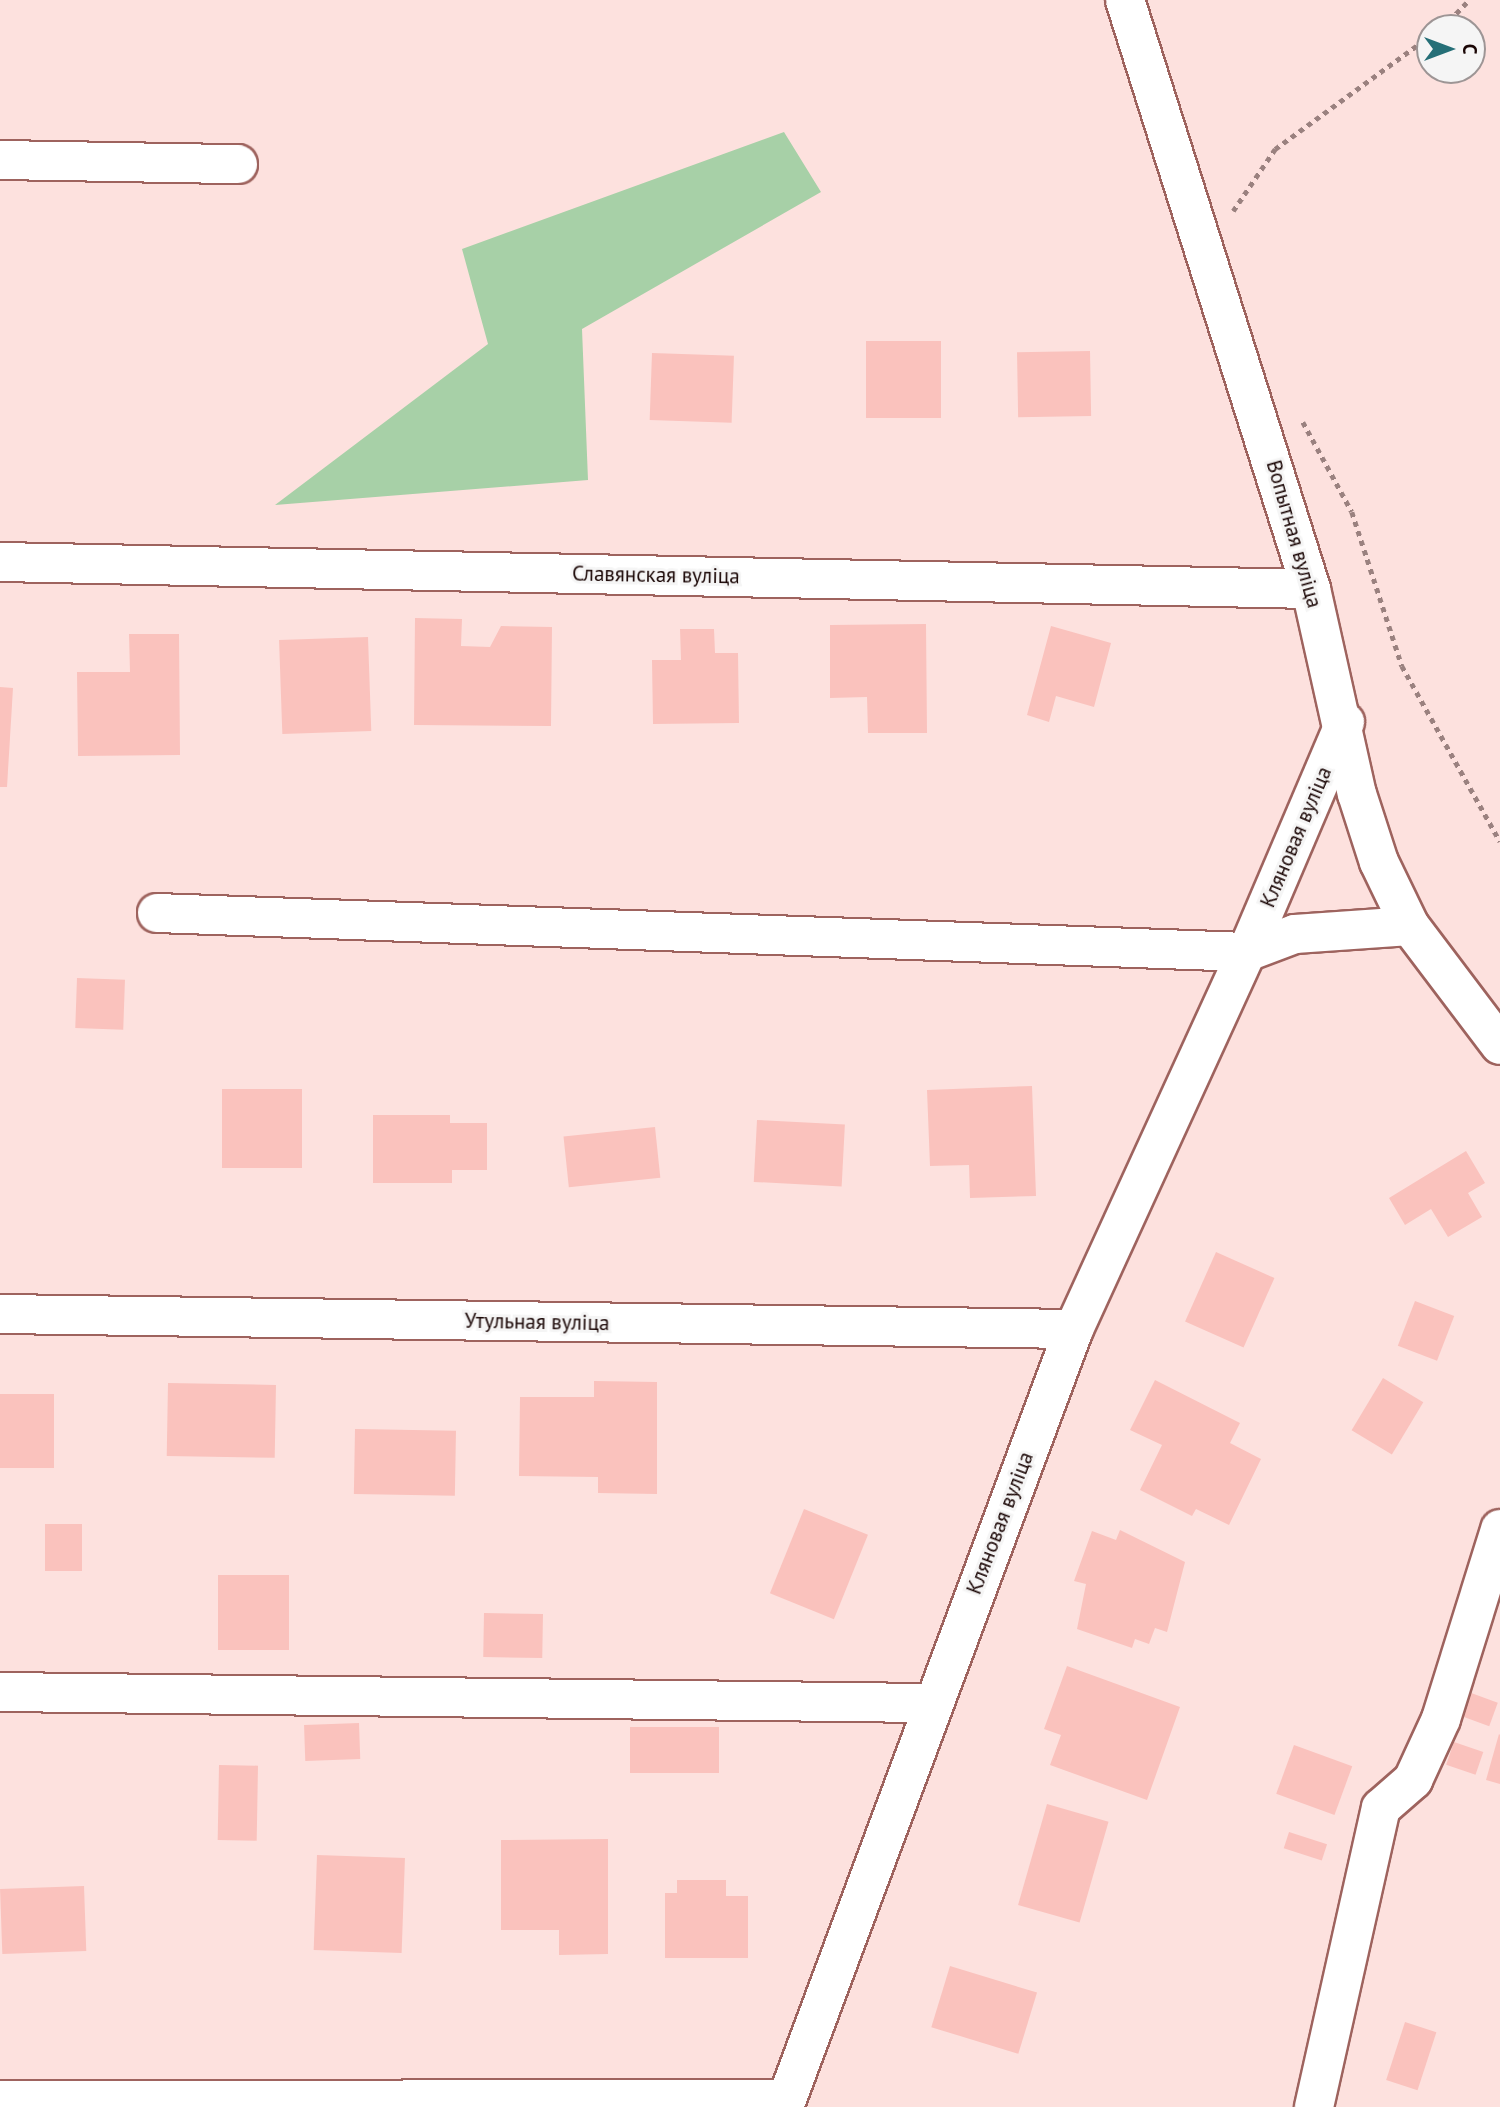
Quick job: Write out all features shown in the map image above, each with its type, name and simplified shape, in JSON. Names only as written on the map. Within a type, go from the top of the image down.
[{"type":"street","name":"Вопытная вуліца","points":[[1125,0],[1210,255],[1311,589],[1345,722],[1361,805],[1410,926],[1500,1045]]},
{"type":"street","points":[[0,160],[238,164]]},
{"type":"street","name":"Славянская вуліца","points":[[0,562],[1311,589]]},
{"type":"street","name":"Кляновая вуліца","points":[[784,2103],[931,1703],[1074,1329],[1247,952],[1345,722]]},
{"type":"street","points":[[157,913],[1247,952]]},
{"type":"street","name":"Кляновая вуліца","points":[[1247,952],[1295,934],[1410,926]]},
{"type":"street","name":"Утульная вуліца","points":[[0,1314],[1074,1329]]},
{"type":"street","points":[[1314,2107],[1381,1808],[1413,1780],[1441,1719],[1500,1530]]},
{"type":"street","points":[[0,1692],[931,1703]]},
{"type":"street","points":[[0,2100],[784,2103]]},
{"type":"path","points":[[1456,14],[1469,0]]},
{"type":"path","points":[[1210,255],[1242,192],[1275,149],[1416,46]]},
{"type":"path","points":[[1299,416],[1352,512],[1402,666],[1500,841]]},
{"type":"green space","points":[[784,132],[821,192],[582,329],[588,480],[275,505],[488,344],[462,249]]},
{"type":"building","points":[[866,341],[941,341],[941,418],[866,418]]},
{"type":"building","points":[[1090,351],[1091,416],[1018,417],[1017,352]]},
{"type":"building","points":[[652,353],[734,356],[732,423],[650,420]]},
{"type":"building","points":[[415,618],[462,619],[461,646],[490,647],[501,626],[552,627],[551,726],[414,725]]},
{"type":"building","points":[[926,624],[927,733],[868,733],[867,697],[830,698],[830,625]]},
{"type":"building","points":[[1051,626],[1111,643],[1094,707],[1056,696],[1049,722],[1027,715]]},
{"type":"building","points":[[680,629],[714,629],[715,653],[738,653],[739,723],[653,724],[652,660],[681,660]]},
{"type":"building","points":[[129,634],[179,634],[180,755],[78,756],[77,672],[130,672]]},
{"type":"building","points":[[368,637],[371,731],[282,734],[279,640]]},
{"type":"building","points":[[0,687],[13,688],[7,787],[0,787]]},
{"type":"building","points":[[77,978],[125,980],[123,1030],[75,1028]]},
{"type":"building","points":[[1032,1086],[1036,1196],[970,1198],[969,1165],[930,1166],[927,1090]]},
{"type":"building","points":[[222,1089],[302,1089],[302,1168],[222,1168]]},
{"type":"building","points":[[373,1115],[450,1115],[450,1123],[487,1123],[487,1170],[452,1170],[452,1183],[373,1183]]},
{"type":"building","points":[[757,1120],[845,1125],[842,1187],[754,1182]]},
{"type":"building","points":[[655,1127],[660,1178],[569,1187],[564,1137]]},
{"type":"building","points":[[1466,1151],[1485,1183],[1468,1193],[1482,1217],[1448,1237],[1431,1209],[1405,1225],[1389,1198]]},
{"type":"building","points":[[1216,1252],[1274,1278],[1244,1347],[1185,1321]]},
{"type":"building","points":[[1415,1301],[1454,1316],[1437,1361],[1398,1346]]},
{"type":"building","points":[[1383,1378],[1423,1402],[1392,1454],[1352,1430]]},
{"type":"building","points":[[1155,1380],[1240,1423],[1230,1443],[1261,1459],[1229,1525],[1196,1509],[1192,1516],[1140,1490],[1162,1445],[1130,1430]]},
{"type":"building","points":[[594,1381],[657,1382],[657,1494],[598,1493],[598,1477],[519,1476],[520,1397],[594,1397]]},
{"type":"building","points":[[168,1383],[276,1385],[275,1458],[167,1456]]},
{"type":"building","points":[[0,1394],[54,1394],[54,1468],[0,1468]]},
{"type":"building","points":[[355,1429],[456,1431],[455,1496],[354,1494]]},
{"type":"building","points":[[804,1509],[868,1535],[834,1619],[770,1593]]},
{"type":"building","points":[[45,1524],[82,1524],[82,1571],[45,1571]]},
{"type":"building","points":[[1120,1530],[1185,1562],[1167,1632],[1155,1628],[1149,1644],[1135,1639],[1132,1648],[1077,1629],[1086,1584],[1074,1581],[1092,1531],[1116,1540]]},
{"type":"building","points":[[218,1575],[289,1575],[289,1650],[218,1650]]},
{"type":"building","points":[[484,1613],[543,1614],[542,1658],[483,1657]]},
{"type":"building","points":[[1067,1666],[1180,1707],[1147,1800],[1050,1765],[1061,1735],[1044,1729]]},
{"type":"building","points":[[1463,1690],[1498,1703],[1489,1726],[1454,1713]]},
{"type":"building","points":[[359,1723],[360,1759],[305,1761],[304,1725]]},
{"type":"building","points":[[630,1727],[719,1727],[719,1773],[630,1773]]},
{"type":"building","points":[[1500,1735],[1500,1784],[1486,1780]]},
{"type":"building","points":[[1454,1742],[1483,1752],[1475,1775],[1446,1765]]},
{"type":"building","points":[[1294,1745],[1352,1766],[1334,1815],[1276,1794]]},
{"type":"building","points":[[219,1765],[258,1766],[257,1841],[218,1840]]},
{"type":"building","points":[[1047,1804],[1109,1822],[1080,1923],[1018,1905]]},
{"type":"building","points":[[1289,1832],[1327,1844],[1322,1861],[1284,1848]]},
{"type":"building","points":[[608,1839],[608,1954],[559,1955],[559,1930],[501,1930],[501,1840]]},
{"type":"building","points":[[317,1855],[405,1858],[402,1953],[314,1950]]},
{"type":"building","points":[[677,1880],[726,1880],[726,1896],[748,1896],[748,1958],[665,1958],[665,1893],[677,1893]]},
{"type":"building","points":[[84,1886],[86,1951],[2,1954],[0,1889]]},
{"type":"building","points":[[950,1966],[1037,1993],[1018,2054],[931,2027]]},
{"type":"building","points":[[1405,2022],[1436,2032],[1418,2090],[1386,2080]]}]
